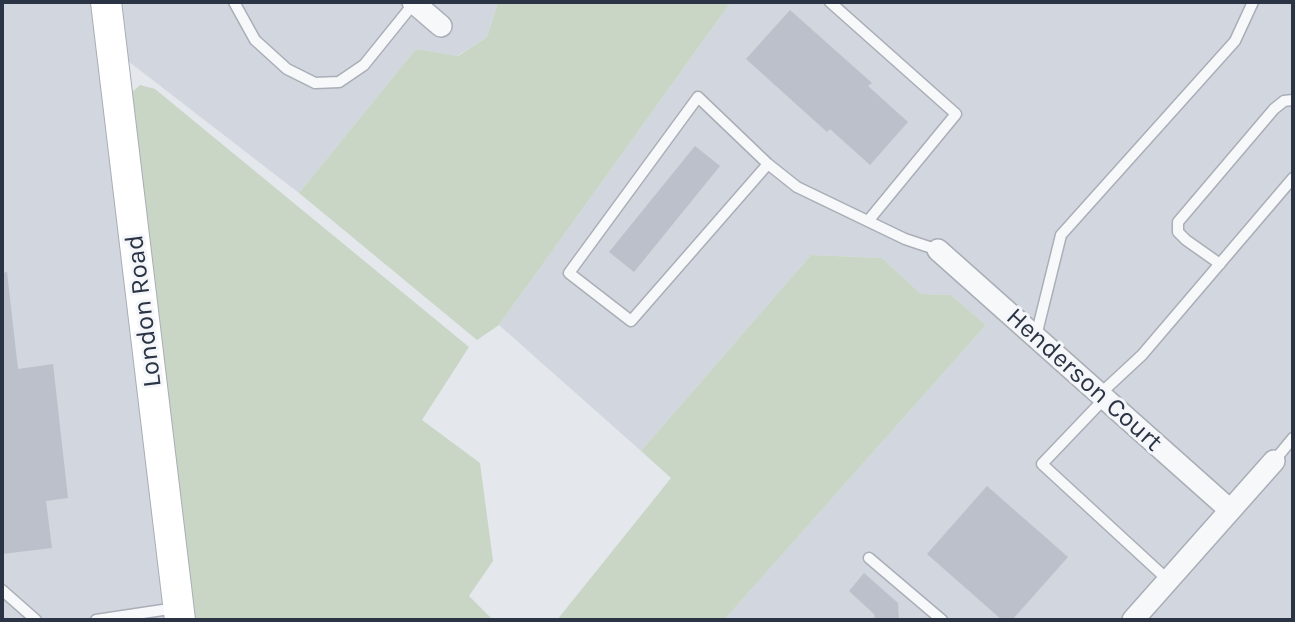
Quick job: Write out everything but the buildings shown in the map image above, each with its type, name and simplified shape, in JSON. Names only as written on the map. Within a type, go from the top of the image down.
[{"type":"street","name":"London Road","points":[[106,2],[179,614]]},
{"type":"street","points":[[414,2],[441,26]]},
{"type":"street","name":"Henderson Court","points":[[938,250],[1230,510]]},
{"type":"street","points":[[1133,620],[1273,461]]},
{"type":"lane","points":[[234,2],[255,40],[287,69],[315,83],[339,82],[363,65],[414,2]]},
{"type":"lane","points":[[830,2],[956,114],[868,221]]},
{"type":"lane","points":[[1035,336],[1061,235],[1235,41],[1253,2]]},
{"type":"lane","points":[[768,164],[631,321],[569,273],[698,97],[768,164],[797,187],[905,239],[938,250]]},
{"type":"lane","points":[[1220,264],[1178,232],[1178,222],[1274,109],[1284,101],[1293,100]]},
{"type":"lane","points":[[1168,580],[1042,464],[1142,355],[1293,178]]},
{"type":"lane","points":[[1273,461],[1293,438]]},
{"type":"lane","points":[[869,558],[942,620]]},
{"type":"lane","points":[[2,590],[36,620]]},
{"type":"lane","points":[[96,620],[179,614]]},
{"type":"shaded area","points":[[2,2],[498,2],[487,37],[457,56],[416,49],[299,193],[128,61],[193,620],[2,620]]},
{"type":"shaded area","points":[[731,2],[1293,2],[1293,620],[724,620],[986,325],[951,295],[921,294],[882,258],[811,255],[641,451],[499,325]]},
{"type":"green space","points":[[498,2],[731,2],[499,325],[477,340],[299,193],[416,49],[458,56],[487,37]]},
{"type":"green space","points":[[140,85],[155,89],[469,347],[422,420],[480,463],[493,561],[469,596],[493,620],[193,620],[131,93]]},
{"type":"green space","points":[[811,255],[882,258],[921,294],[951,295],[986,325],[724,620],[557,620],[671,478],[641,451]]}]
